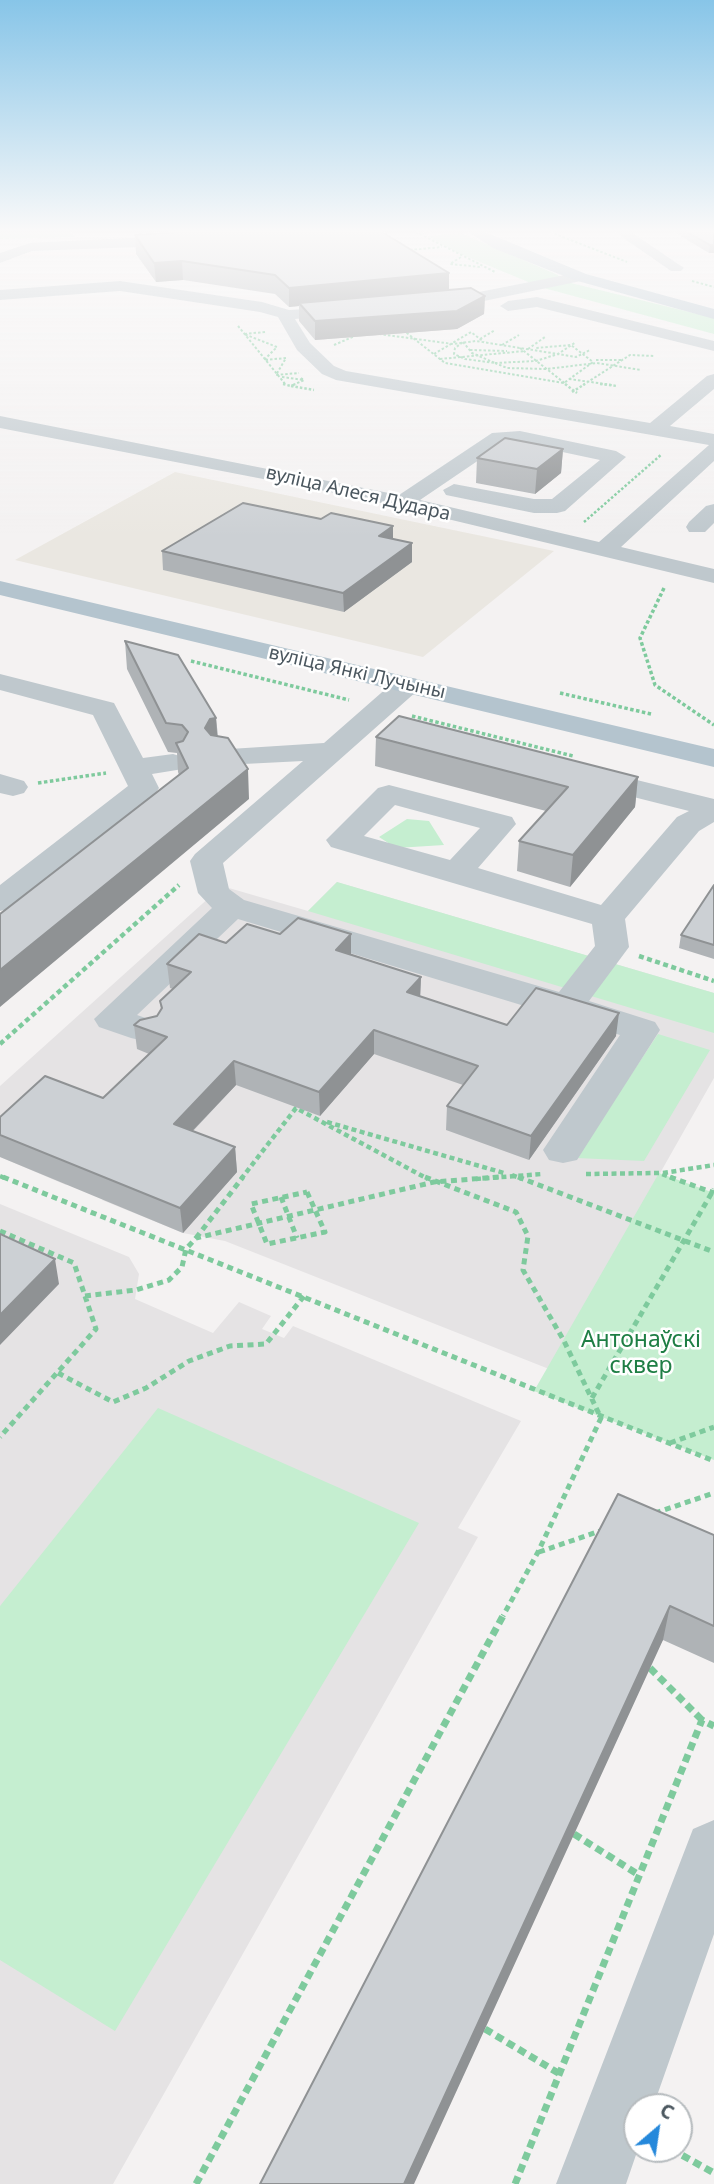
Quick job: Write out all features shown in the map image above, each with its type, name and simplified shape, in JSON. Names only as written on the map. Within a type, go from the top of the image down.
[{"type":"main road","name":"вуліца Янкі Лучыны","points":[[0,588],[714,758]]},
{"type":"street","points":[[295,334],[303,346],[328,370],[342,376],[714,440]]},
{"type":"street","points":[[659,334],[714,346]]},
{"type":"street","points":[[303,346],[330,342]]},
{"type":"street","points":[[653,431],[714,380]]},
{"type":"street","name":"вуліца Алеся Дудара","points":[[0,422],[402,502],[714,576]]},
{"type":"street","points":[[402,502],[427,485],[499,437],[520,437],[616,457],[557,506],[534,506],[427,485]]},
{"type":"street","points":[[603,551],[714,450]]},
{"type":"street","points":[[697,527],[714,511]]},
{"type":"street","points":[[0,682],[104,709],[144,788],[0,901]]},
{"type":"street","points":[[407,685],[378,725],[331,751],[206,861],[214,893],[232,907],[642,1030],[563,1166]]},
{"type":"street","points":[[224,756],[331,751]]},
{"type":"street","points":[[134,768],[173,763]]},
{"type":"street","points":[[566,771],[714,808]]},
{"type":"street","points":[[567,1006],[610,933],[688,824],[714,808]]},
{"type":"street","points":[[457,872],[610,933]]},
{"type":"street","points":[[144,1030],[112,1019],[232,907]]},
{"type":"street","points":[[591,2184],[714,1850]]},
{"type":"path","points":[[244,334],[277,346]]},
{"type":"path","points":[[244,334],[284,385],[291,386],[304,380],[295,369],[305,368]]},
{"type":"path","points":[[267,334],[286,358]]},
{"type":"path","points":[[380,334],[453,344],[485,342],[576,357],[580,352],[590,350]]},
{"type":"path","points":[[408,334],[445,363],[564,383],[590,363],[641,370]]},
{"type":"path","points":[[434,354],[468,334]]},
{"type":"path","points":[[473,334],[485,342]]},
{"type":"path","points":[[480,339],[488,334]]},
{"type":"path","points":[[491,349],[519,335]]},
{"type":"path","points":[[527,349],[545,337]]},
{"type":"path","points":[[463,342],[469,350],[507,368],[536,369],[623,359]]},
{"type":"path","points":[[458,357],[455,348],[463,342]]},
{"type":"path","points":[[458,357],[495,362],[536,361],[558,354],[576,342]]},
{"type":"path","points":[[527,349],[571,345],[590,363]]},
{"type":"path","points":[[264,360],[277,346]]},
{"type":"path","points":[[469,350],[514,352]]},
{"type":"path","points":[[440,359],[537,350]]},
{"type":"path","points":[[495,362],[517,358],[514,352]]},
{"type":"path","points":[[565,397],[630,355],[655,356]]},
{"type":"path","points":[[264,360],[286,358]]},
{"type":"path","points":[[276,375],[286,358]]},
{"type":"path","points":[[276,375],[308,372]]},
{"type":"path","points":[[569,379],[617,386]]},
{"type":"path","points":[[580,526],[683,435]]},
{"type":"path","points":[[664,587],[640,638],[655,685],[714,725]]},
{"type":"path","points":[[7,785],[134,768]]},
{"type":"path","points":[[0,1044],[206,861]]},
{"type":"path","points":[[610,933],[714,981]]},
{"type":"path","points":[[85,1296],[136,1290],[169,1280],[183,1267],[186,1250],[296,1108],[434,1182],[516,1212],[528,1236],[523,1270],[564,1341],[601,1418]]},
{"type":"path","points":[[317,1119],[509,1174],[714,1252]]},
{"type":"path","points":[[196,1238],[434,1182],[563,1166],[659,1173],[714,1165]]},
{"type":"path","points":[[592,1399],[713,1192],[659,1173]]},
{"type":"path","points":[[0,1176],[714,1461]]},
{"type":"path","points":[[307,1192],[315,1209],[325,1232],[267,1244],[251,1204],[307,1192]]},
{"type":"path","points":[[281,1197],[297,1238]]},
{"type":"path","points":[[0,1231],[74,1263],[96,1329],[0,1437]]},
{"type":"path","points":[[58,1373],[113,1402],[146,1388],[189,1361],[230,1346],[266,1344],[304,1296]]},
{"type":"path","points":[[196,2184],[538,1552],[601,1418]]},
{"type":"path","points":[[669,1444],[714,1427]]},
{"type":"path","points":[[650,1514],[714,1493]]},
{"type":"path","points":[[538,1552],[614,1527]]},
{"type":"path","points":[[650,1668],[702,1720],[714,1726]]},
{"type":"path","points":[[515,2184],[702,1720]]},
{"type":"path","points":[[574,1834],[639,1875]]},
{"type":"path","points":[[485,2029],[559,2074]]},
{"type":"path","points":[[693,2161],[714,2173]]},
{"type":"shaded area","points":[[175,472],[554,551],[423,657],[15,560]]},
{"type":"shaded area","points":[[337,882],[714,993],[714,1078],[549,1369],[225,1241],[183,1233],[102,1200],[111,1190],[76,1176],[66,1185],[0,1157],[0,1086],[222,886],[308,911]]},
{"type":"shaded area","points":[[0,1204],[129,1257],[139,1274],[135,1299],[213,1333],[239,1302],[271,1316],[262,1329],[284,1338],[293,1326],[521,1421],[458,1528],[478,1537],[113,2184],[0,2184]]},
{"type":"green space","points":[[407,819],[429,821],[444,845],[396,848],[379,837]]},
{"type":"green space","points":[[337,882],[599,959],[575,991],[308,911]]},
{"type":"green space","points":[[605,961],[714,993],[714,1033],[581,993]]},
{"type":"green space","points":[[658,1034],[710,1050],[644,1161],[576,1158]]},
{"type":"green space","name":"Антонаўскі сквер","points":[[659,1173],[714,1193],[714,1460],[534,1391]]},
{"type":"green space","points":[[158,1408],[419,1523],[115,2031],[0,1960],[0,1606]]},
{"type":"building","points":[[505,438],[563,449],[537,469],[477,458]]},
{"type":"building","points":[[243,503],[321,519],[331,513],[393,526],[379,536],[412,543],[343,593],[162,551]]},
{"type":"building","points":[[125,641],[178,655],[216,718],[210,719],[205,728],[211,735],[228,738],[248,769],[0,970],[0,914],[188,768],[176,743],[183,741],[188,732],[182,725],[166,723]]},
{"type":"building","points":[[399,716],[638,777],[573,855],[519,841],[568,787],[376,737]]},
{"type":"building","points":[[714,885],[714,945],[681,935]]},
{"type":"building","points":[[298,918],[351,934],[336,950],[421,977],[407,992],[507,1025],[536,988],[619,1013],[531,1136],[447,1106],[478,1066],[374,1030],[319,1092],[234,1061],[174,1124],[235,1147],[180,1208],[0,1135],[0,1117],[45,1076],[103,1098],[167,1037],[134,1025],[140,1020],[157,1016],[162,1008],[160,1001],[191,972],[167,964],[199,934],[226,943],[247,924],[280,934]]},
{"type":"building","points":[[0,1234],[55,1259],[0,1315]]},
{"type":"building","points":[[618,1494],[714,1535],[714,1626],[670,1606],[404,2184],[260,2184]]}]
